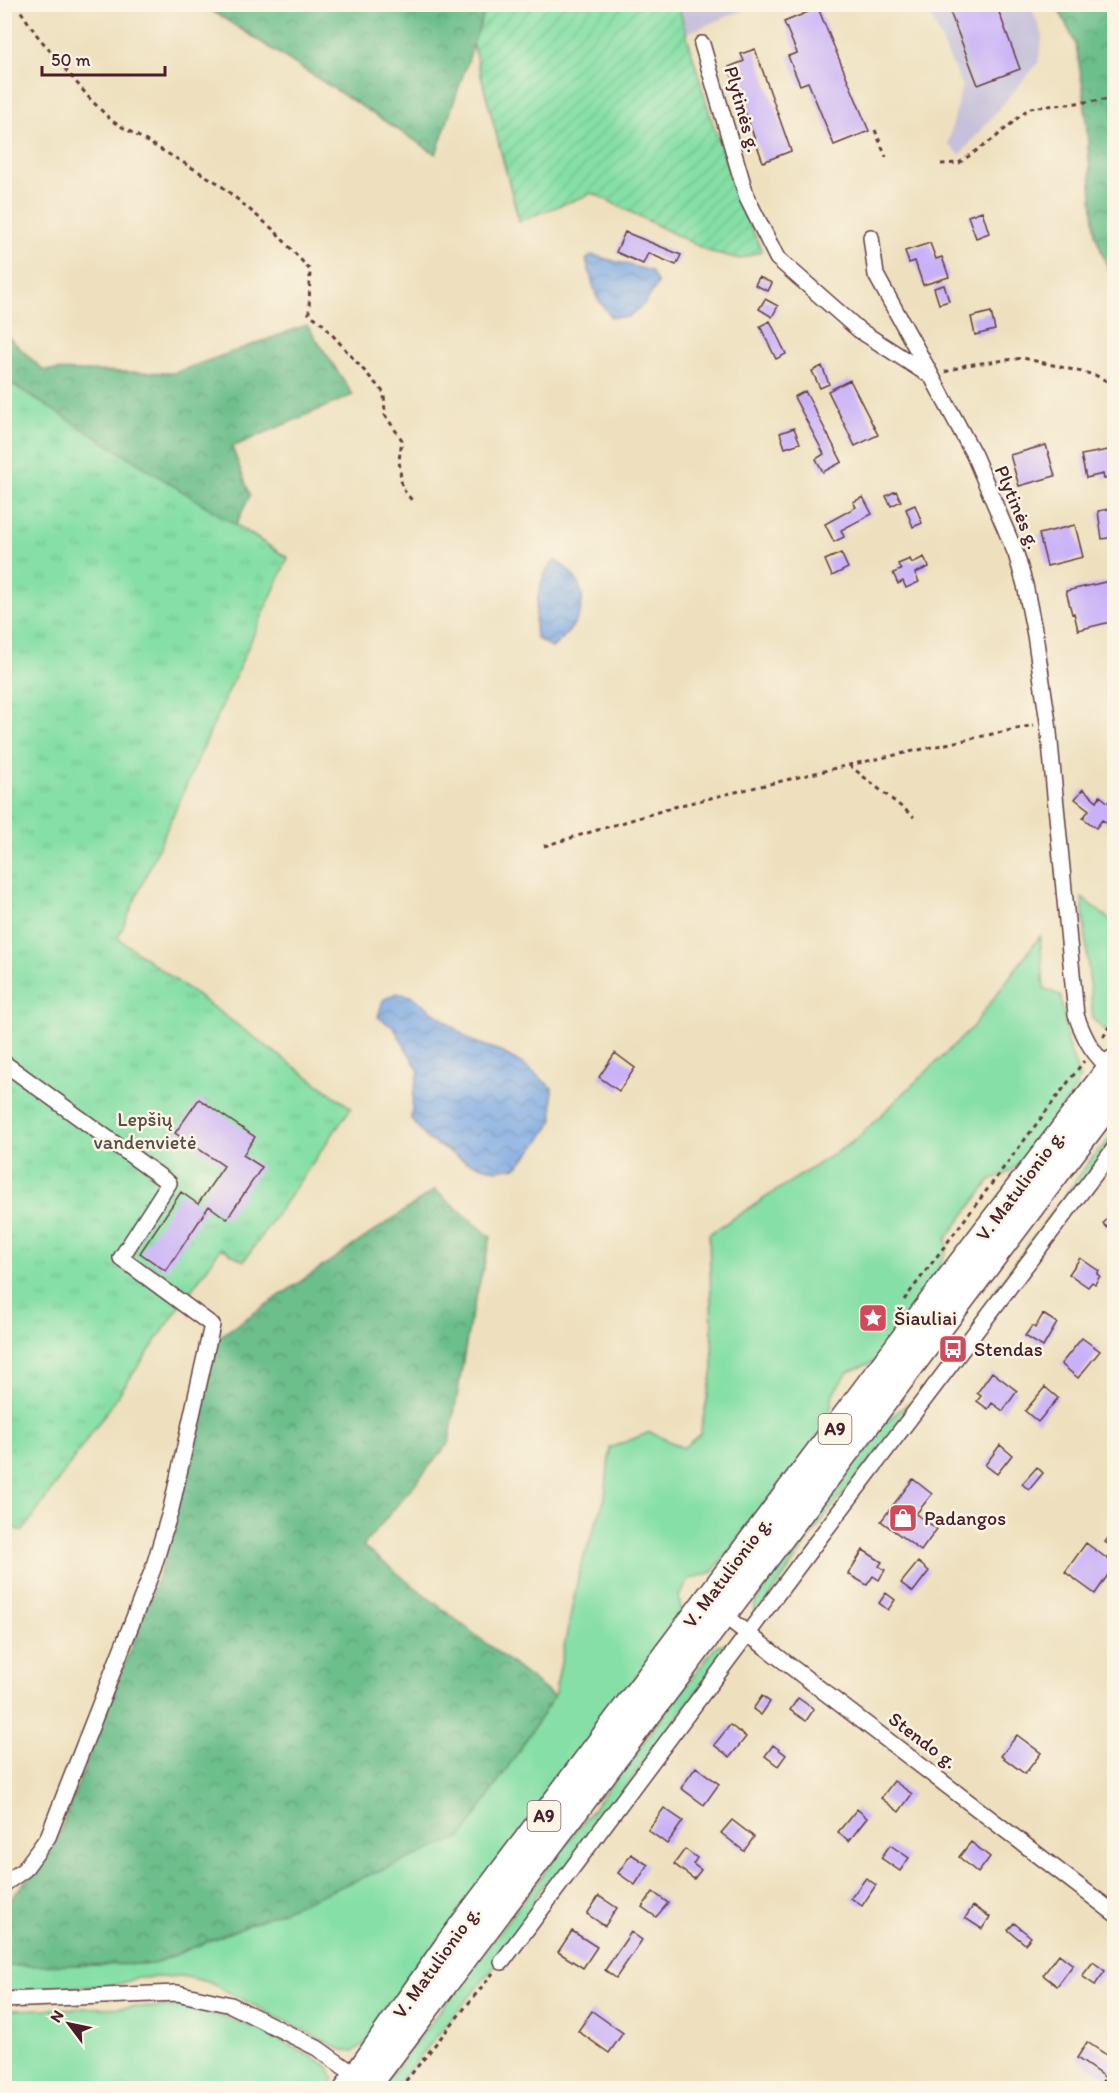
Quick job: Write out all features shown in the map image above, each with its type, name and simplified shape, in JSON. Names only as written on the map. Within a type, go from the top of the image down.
[{"type":"highway","name":"V. Matulionio g.","points":[[360,2084],[715,1608],[1113,1067]]},
{"type":"highway","name":"V. Matulionio g.","points":[[715,1608],[1114,1098]]},
{"type":"street","name":"Plytinės g.","points":[[702,44],[747,198],[777,258],[859,330],[932,377],[974,455],[1016,554],[1035,635],[1048,722],[1076,1015],[1092,1051],[1098,1059],[1113,1067]]},
{"type":"street","points":[[871,237],[876,275],[932,377]]},
{"type":"street","points":[[4,1063],[169,1183],[121,1258],[212,1325],[171,1509],[153,1569],[48,1837],[24,1870],[4,1884]]},
{"type":"street","points":[[502,1962],[1114,1149]]},
{"type":"street","name":"Stendo g.","points":[[715,1608],[1114,1913]]},
{"type":"street","points":[[4,2000],[177,1993],[231,2006],[317,2048],[360,2084]]},
{"type":"path","points":[[16,4],[91,100],[112,121],[218,183],[275,231],[310,270],[309,314],[320,321],[384,393],[385,415],[402,440],[399,460],[402,489],[414,503]]},
{"type":"path","points":[[941,164],[959,163],[996,137],[1029,108],[1114,99]]},
{"type":"path","points":[[875,130],[885,157]]},
{"type":"path","points":[[932,377],[966,365],[1023,358],[1095,375],[1114,385]]},
{"type":"path","points":[[544,846],[681,805],[849,765],[1048,722]]},
{"type":"path","points":[[849,765],[914,817]]},
{"type":"path","points":[[400,2088],[502,1962]]},
{"type":"shaded area","points":[[678,4],[756,5],[687,33]]},
{"type":"shaded area","points":[[912,5],[1030,5],[1043,35],[1038,63],[960,155],[948,144],[962,86],[926,6],[914,10]]},
{"type":"green space","points":[[487,4],[436,154],[203,5]]},
{"type":"green space","points":[[487,5],[678,5],[711,118],[739,201],[762,251],[740,259],[708,251],[593,193],[519,221],[473,45]]},
{"type":"green space","points":[[1057,5],[1114,5],[1114,284],[1095,234],[1084,95],[1076,45]]},
{"type":"green space","points":[[307,325],[353,395],[232,447],[250,495],[236,525],[288,558],[5,880],[4,333],[43,370],[174,373]]},
{"type":"green space","name":"Lepšių vandenvietė","points":[[4,379],[288,558],[118,938],[351,1108],[244,1261],[221,1248],[23,1531],[4,1525]]},
{"type":"green space","points":[[1082,898],[1114,923],[1114,1029],[1103,1029],[1093,1019]]},
{"type":"green space","points":[[1040,936],[1044,988],[1061,996],[1067,1042],[1080,1079],[1077,1087],[1020,1164],[1002,1176],[991,1179],[946,1239],[948,1248],[931,1285],[874,1362],[848,1372],[833,1393],[828,1424],[712,1572],[690,1579],[679,1596],[681,1609],[678,1620],[367,2041],[354,2051],[342,2050],[208,1982],[182,1976],[138,1978],[116,1985],[5,1991],[5,1966],[153,1964],[554,1697],[580,1568],[605,1498],[610,1448],[650,1432],[683,1448],[700,1434],[713,1370],[709,1234],[854,1141],[971,1029]]},
{"type":"green space","points":[[1114,1132],[1114,1139],[986,1311],[994,1291],[1097,1151],[1102,1149]]},
{"type":"green space","points":[[435,1190],[491,1237],[470,1321],[449,1443],[363,1546],[554,1697],[462,1837],[153,1964],[5,1966],[5,1906],[54,1847],[161,1569],[219,1337]]},
{"type":"green space","points":[[922,1397],[826,1515],[758,1614],[754,1609],[755,1602],[765,1583],[883,1424],[907,1404]]},
{"type":"green space","points":[[717,1645],[731,1645],[555,1882],[543,1885],[533,1900],[537,1908],[494,1967],[394,2088],[381,2088]]},
{"type":"green space","points":[[185,2006],[260,2029],[328,2066],[334,2078],[330,2088],[5,2088],[5,2010]]},
{"type":"water","points":[[592,255],[651,271],[658,284],[645,303],[628,317],[611,317],[597,298],[586,260]]},
{"type":"water","points":[[555,560],[568,570],[578,583],[582,603],[575,623],[552,648],[536,638],[535,619],[544,575]]},
{"type":"water","points":[[396,993],[412,996],[472,1041],[500,1051],[526,1066],[552,1088],[553,1120],[540,1141],[517,1167],[496,1170],[465,1161],[427,1139],[411,1119],[413,1095],[419,1071],[394,1028],[378,1017],[383,1000]]},
{"type":"building","points":[[947,4],[996,4],[1020,69],[978,85]]},
{"type":"building","points":[[818,8],[869,131],[834,145],[808,82],[800,85],[788,56],[797,53],[784,22]]},
{"type":"building","points":[[755,49],[791,151],[763,162],[729,67],[744,61],[741,54]]},
{"type":"building","points":[[982,211],[989,233],[976,238],[968,216]]},
{"type":"building","points":[[625,232],[681,255],[676,265],[648,253],[643,264],[616,252]]},
{"type":"building","points":[[930,243],[936,259],[942,257],[949,277],[923,285],[915,261],[909,263],[905,251]]},
{"type":"building","points":[[759,277],[772,283],[768,291],[755,285]]},
{"type":"building","points":[[944,285],[949,301],[939,304],[934,288]]},
{"type":"building","points":[[765,299],[778,306],[772,317],[759,309]]},
{"type":"building","points":[[991,312],[995,330],[975,335],[971,317]]},
{"type":"building","points":[[770,321],[786,354],[776,359],[760,326]]},
{"type":"building","points":[[822,366],[829,384],[820,388],[812,371]]},
{"type":"building","points":[[850,380],[878,435],[855,446],[828,391]]},
{"type":"building","points":[[805,391],[842,462],[823,472],[816,459],[824,454],[794,397]]},
{"type":"building","points":[[794,428],[800,443],[785,448],[780,433]]},
{"type":"building","points":[[1046,445],[1055,476],[1019,486],[1010,455]]},
{"type":"building","points":[[1114,449],[1114,477],[1104,479],[1103,474],[1086,478],[1081,455]]},
{"type":"building","points":[[896,491],[901,501],[891,506],[886,496]]},
{"type":"building","points":[[863,497],[872,514],[841,530],[844,537],[834,542],[825,524],[856,507],[853,502]]},
{"type":"building","points":[[915,505],[922,523],[913,527],[906,509]]},
{"type":"building","points":[[1114,508],[1114,537],[1102,539],[1098,511]]},
{"type":"building","points":[[1075,525],[1083,557],[1047,566],[1039,534]]},
{"type":"building","points":[[841,553],[848,568],[832,576],[825,560]]},
{"type":"building","points":[[924,557],[929,567],[915,573],[919,582],[906,588],[903,581],[898,584],[893,573],[901,570],[898,564],[910,559],[912,563]]},
{"type":"building","points":[[1114,580],[1114,621],[1078,630],[1066,591]]},
{"type":"building","points":[[1083,789],[1097,801],[1100,796],[1114,807],[1114,813],[1107,823],[1102,820],[1096,828],[1083,818],[1089,810],[1075,799]]},
{"type":"building","points":[[1114,822],[1114,840],[1108,831]]},
{"type":"building","points":[[615,1053],[635,1068],[619,1091],[599,1077]]},
{"type":"building","points":[[4,1079],[10,1083],[4,1092]]},
{"type":"building","points":[[199,1099],[255,1137],[243,1155],[262,1167],[227,1219],[209,1206],[166,1271],[140,1253],[181,1192],[198,1204],[224,1166],[175,1133]]},
{"type":"building","points":[[1114,1201],[1114,1232],[1103,1224],[1112,1213],[1108,1210]]},
{"type":"building","points":[[1080,1258],[1099,1271],[1097,1274],[1100,1276],[1095,1284],[1092,1282],[1088,1287],[1069,1274]]},
{"type":"building","points":[[1043,1314],[1057,1323],[1043,1347],[1025,1336],[1032,1326],[1035,1328]]},
{"type":"building","points":[[1082,1338],[1100,1351],[1078,1378],[1061,1364]]},
{"type":"building","points":[[992,1372],[1017,1391],[1003,1411],[992,1403],[988,1409],[977,1401],[981,1396],[977,1393]]},
{"type":"building","points":[[1045,1387],[1058,1398],[1038,1422],[1025,1411]]},
{"type":"building","points":[[1000,1445],[1012,1455],[997,1474],[985,1465]]},
{"type":"building","points":[[1037,1467],[1043,1473],[1029,1490],[1022,1484]]},
{"type":"building","name":"Padangos","points":[[913,1479],[932,1494],[916,1514],[937,1529],[921,1551],[881,1521]]},
{"type":"building","points":[[1112,1533],[1114,1535],[1114,1548],[1105,1542]]},
{"type":"building","points":[[1086,1543],[1109,1560],[1114,1551],[1114,1566],[1095,1594],[1065,1572]]},
{"type":"building","points":[[863,1550],[882,1562],[879,1566],[885,1570],[879,1580],[873,1576],[867,1585],[848,1574]]},
{"type":"building","points":[[918,1562],[929,1571],[913,1592],[901,1583]]},
{"type":"building","points":[[886,1593],[895,1600],[888,1610],[879,1603]]},
{"type":"building","points":[[762,1696],[770,1702],[761,1715],[753,1709]]},
{"type":"building","points":[[798,1698],[814,1709],[806,1721],[790,1710]]},
{"type":"building","points":[[730,1725],[746,1737],[730,1757],[714,1745]]},
{"type":"building","points":[[1017,1735],[1041,1753],[1025,1774],[1001,1756]]},
{"type":"building","points":[[773,1745],[786,1755],[778,1766],[765,1756]]},
{"type":"building","points":[[696,1767],[719,1784],[704,1805],[681,1788]]},
{"type":"building","points":[[894,1781],[912,1794],[899,1812],[881,1798]]},
{"type":"building","points":[[664,1808],[683,1821],[667,1844],[648,1830]]},
{"type":"building","points":[[857,1809],[867,1818],[849,1841],[838,1832]]},
{"type":"building","points":[[732,1820],[754,1837],[744,1851],[721,1833]]},
{"type":"building","points":[[971,1842],[990,1857],[978,1873],[959,1857]]},
{"type":"building","points":[[890,1845],[909,1858],[900,1871],[881,1858]]},
{"type":"building","points":[[685,1849],[697,1858],[693,1864],[701,1870],[694,1879],[674,1864]]},
{"type":"building","points":[[631,1854],[648,1865],[635,1885],[618,1873]]},
{"type":"building","points":[[866,1878],[876,1885],[862,1906],[851,1898]]},
{"type":"building","points":[[653,1892],[668,1903],[656,1917],[642,1907]]},
{"type":"building","points":[[599,1896],[617,1908],[605,1926],[587,1914]]},
{"type":"building","points":[[973,1906],[990,1917],[982,1929],[965,1918]]},
{"type":"building","points":[[1014,1923],[1031,1937],[1025,1944],[1008,1930]]},
{"type":"building","points":[[572,1931],[597,1947],[583,1968],[558,1952]]},
{"type":"building","points":[[631,1932],[642,1940],[616,1978],[605,1970]]},
{"type":"building","points":[[1059,1954],[1073,1965],[1057,1986],[1043,1975]]},
{"type":"building","points":[[1093,1962],[1105,1971],[1095,1985],[1082,1976]]},
{"type":"building","points":[[592,2011],[623,2033],[609,2053],[578,2031]]},
{"type":"building","points":[[1087,2042],[1114,2060],[1114,2066],[1106,2078],[1077,2058]]},
{"type":"building","points":[[1103,2080],[1111,2087],[1096,2088]]},
{"type":"place","name":"Šiauliai","points":[[873,1318]]},
{"type":"place","name":"Stendas","points":[[953,1349]]},
{"type":"place","name":"Padangos","points":[[903,1518]]}]
